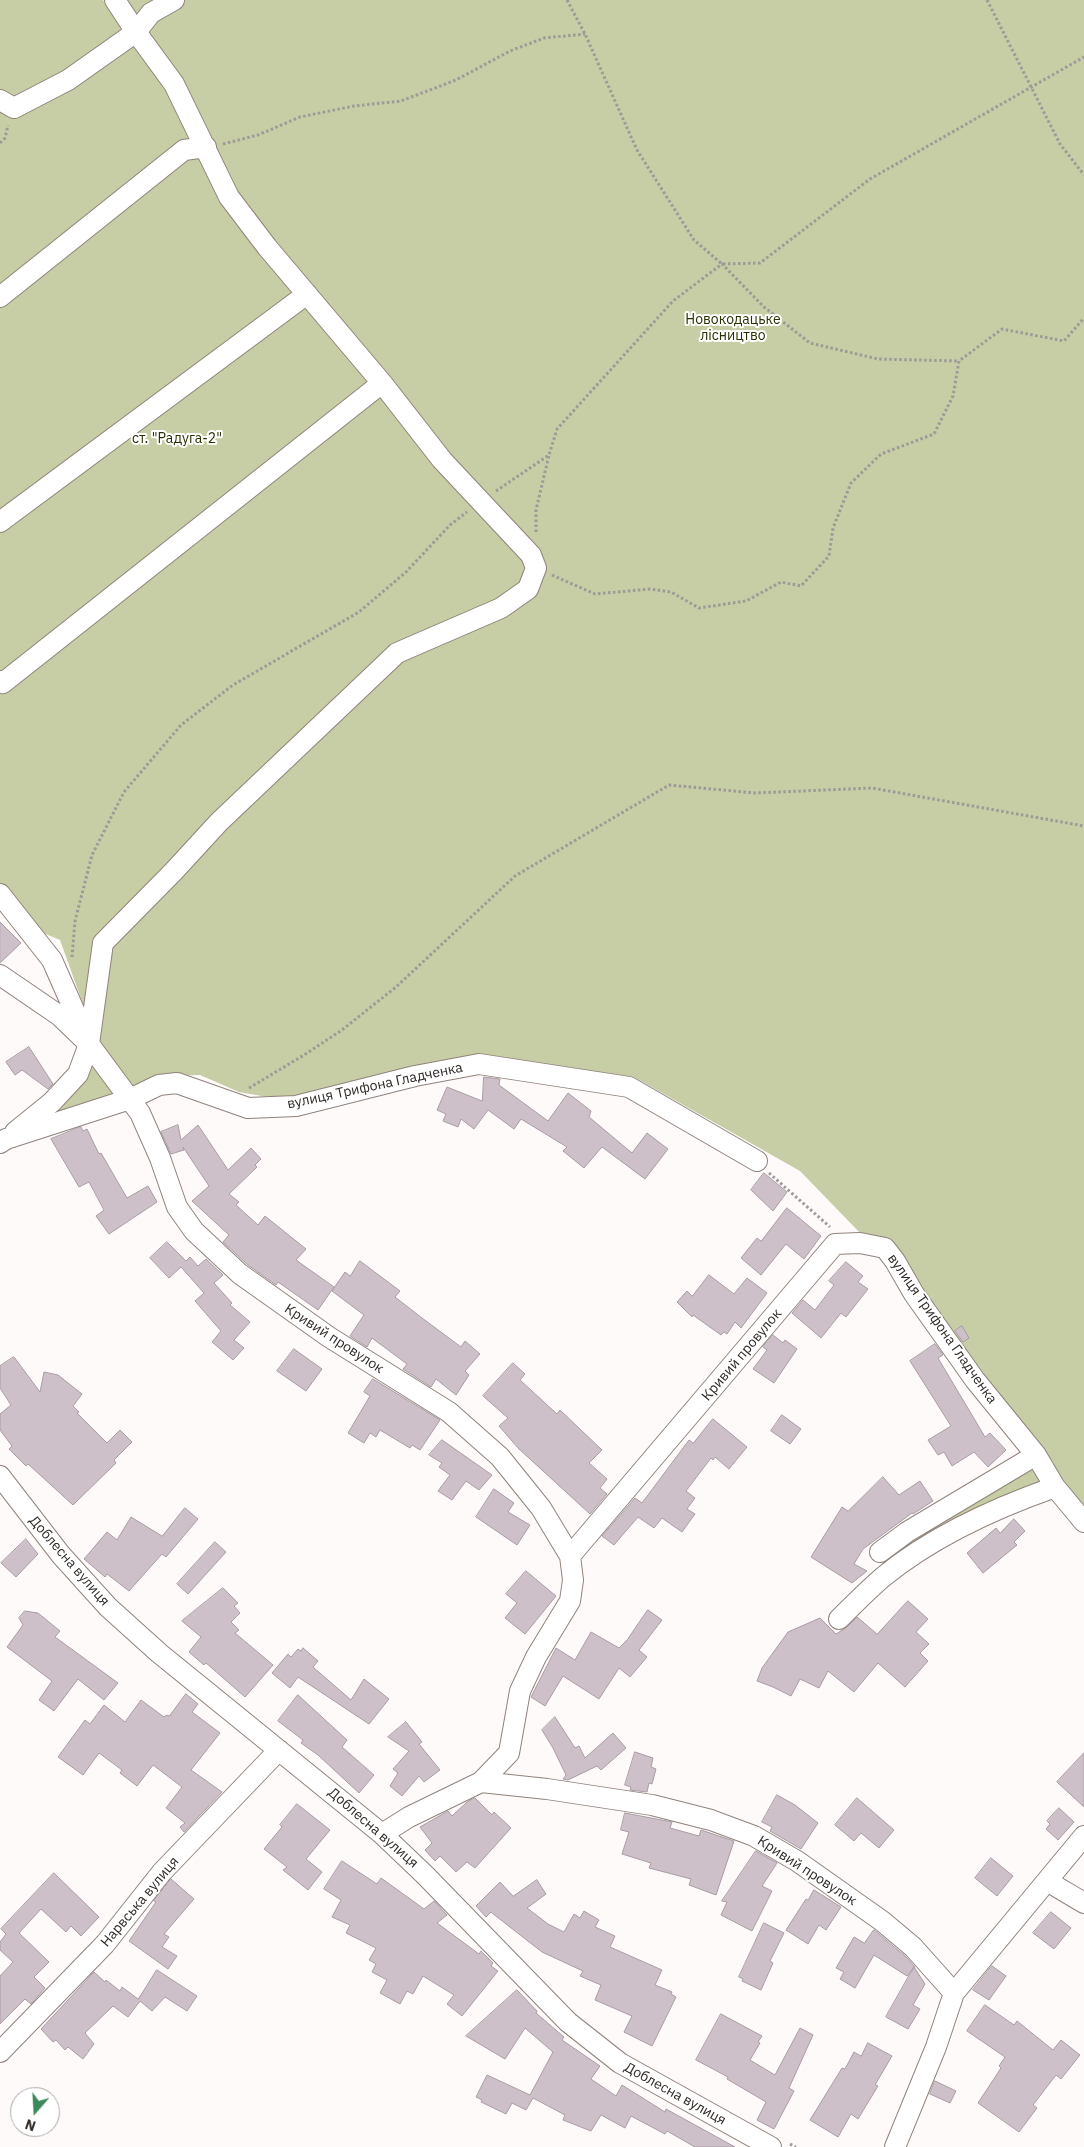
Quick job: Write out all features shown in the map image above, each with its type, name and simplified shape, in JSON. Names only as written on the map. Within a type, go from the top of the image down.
[{"type":"street","points":[[3,1141],[52,1102],[78,1074],[89,1044],[104,943],[219,822],[397,653],[501,608],[528,589],[536,568],[531,555],[442,460],[382,383],[267,247],[229,197],[174,84],[115,0]]},
{"type":"street","points":[[0,100],[14,108],[68,80],[136,32],[151,13],[174,0]]},
{"type":"street","points":[[0,297],[184,150],[206,147]]},
{"type":"street","points":[[0,522],[307,294]]},
{"type":"street","points":[[0,681],[3,683],[382,383]]},
{"type":"street","points":[[0,894],[52,960],[89,1044]]},
{"type":"street","points":[[0,975],[60,1016],[89,1044]]},
{"type":"street","name":"Кривий провулок","points":[[89,1044],[140,1113],[156,1149],[177,1207],[194,1231],[240,1274],[329,1337],[449,1412],[500,1457],[541,1508],[570,1556],[574,1580],[570,1601],[536,1657],[520,1691],[509,1754],[481,1782],[409,1817],[382,1834]]},
{"type":"street","name":"вулиця Трифона Гладченка","points":[[3,1141],[130,1099],[159,1085],[177,1083],[248,1108],[296,1106],[415,1076],[480,1064],[629,1087],[757,1161]]},
{"type":"street","name":"вулиця Трифона Гладченка","points":[[835,1244],[860,1243],[885,1248],[896,1261],[914,1294],[975,1380],[1036,1454],[1055,1487],[1084,1522]]},
{"type":"street","name":"Кривий провулок","points":[[570,1556],[835,1244]]},
{"type":"street","points":[[880,1552],[907,1532],[1036,1454]]},
{"type":"street","name":"Доблесна вулиця","points":[[0,1476],[61,1555],[108,1607],[166,1658],[382,1834],[426,1875],[568,2022],[620,2063],[771,2147]]},
{"type":"street","points":[[839,1619],[884,1576],[928,1546],[970,1522],[1055,1487]]},
{"type":"street","name":"Нарвська вулиця","points":[[0,2052],[105,1944],[162,1872],[279,1750]]},
{"type":"street","name":"Кривий провулок","points":[[481,1782],[546,1789],[652,1806],[711,1820],[754,1836],[797,1861],[882,1921],[913,1947],[954,1993]]},
{"type":"street","points":[[895,2147],[936,2047],[954,1993],[1084,1836]]},
{"type":"street","points":[[1047,1880],[1084,1903]]},
{"type":"path","points":[[567,0],[585,34],[637,150],[694,240],[722,264],[764,308],[810,343],[878,359],[959,361],[1002,328],[1064,341],[1084,318]]},
{"type":"path","points":[[987,0],[1060,144],[1084,175]]},
{"type":"path","points":[[206,147],[258,135],[300,117],[354,106],[401,101],[456,80],[518,48],[544,38],[585,34]]},
{"type":"path","points":[[959,361],[953,396],[934,434],[881,454],[851,483],[834,528],[829,556],[801,586],[781,582],[746,601],[699,608],[672,592],[657,590],[595,594],[536,568],[536,510],[557,429],[673,301],[722,264],[760,263],[870,179],[1084,57]]},
{"type":"path","points":[[72,959],[74,921],[92,855],[124,792],[181,725],[233,685],[359,612],[406,572],[450,524],[517,475],[549,455]]},
{"type":"path","points":[[246,1089],[342,1030],[396,986],[515,876],[669,785],[755,793],[872,788],[1084,826]]},
{"type":"path","points":[[757,1161],[838,1234],[835,1244]]},
{"type":"green space","points":[[0,0],[103,0],[123,29],[122,0],[1084,0],[1084,1510],[864,1237],[800,1171],[634,1077],[480,1056],[285,1100],[239,1092],[200,1075],[157,1076],[114,1100],[61,1116],[54,1106],[97,1043],[60,940],[36,930],[0,887]]},
{"type":"green space","points":[[1030,1462],[1045,1481],[886,1569],[877,1557]]},
{"type":"building","points":[[0,922],[21,943],[0,963]]},
{"type":"building","points":[[29,1047],[53,1084],[48,1089],[22,1070],[15,1075],[6,1062]]},
{"type":"building","points":[[484,1077],[500,1079],[499,1085],[548,1121],[568,1093],[591,1111],[589,1117],[632,1153],[647,1133],[668,1149],[645,1179],[602,1147],[584,1168],[563,1151],[567,1147],[521,1119],[514,1129],[488,1110],[474,1129],[461,1119],[458,1127],[443,1121],[446,1114],[437,1110],[447,1087],[482,1101]]},
{"type":"building","points":[[178,1125],[181,1140],[198,1125],[228,1170],[251,1148],[261,1159],[255,1165],[257,1167],[229,1194],[239,1202],[236,1205],[258,1225],[265,1216],[306,1249],[296,1260],[334,1287],[318,1310],[278,1282],[276,1285],[248,1265],[223,1242],[229,1235],[192,1201],[209,1186],[183,1147],[184,1150],[171,1154],[161,1132]]},
{"type":"building","points":[[81,1127],[83,1131],[87,1129],[99,1154],[101,1153],[127,1198],[148,1186],[157,1202],[109,1234],[96,1216],[104,1210],[89,1182],[79,1187],[51,1139]]},
{"type":"building","points":[[764,1173],[787,1192],[773,1211],[751,1190]]},
{"type":"building","points":[[787,1208],[821,1236],[804,1259],[786,1244],[761,1275],[741,1258],[757,1238],[761,1241]]},
{"type":"building","points":[[167,1242],[186,1261],[190,1257],[198,1266],[206,1259],[223,1275],[214,1283],[232,1303],[230,1305],[250,1322],[234,1340],[244,1348],[233,1360],[212,1342],[221,1331],[195,1301],[204,1293],[181,1267],[169,1278],[150,1258]]},
{"type":"building","points":[[360,1261],[400,1291],[395,1297],[422,1318],[461,1347],[465,1341],[480,1354],[465,1371],[469,1375],[456,1395],[436,1379],[431,1387],[403,1369],[407,1364],[372,1338],[367,1347],[350,1336],[364,1315],[332,1291],[345,1272],[350,1276]]},
{"type":"building","points":[[846,1262],[863,1276],[858,1282],[868,1289],[846,1317],[841,1313],[821,1338],[792,1313],[803,1300],[815,1310],[834,1285],[829,1281]]},
{"type":"building","points":[[709,1275],[734,1294],[747,1278],[767,1293],[741,1328],[735,1322],[727,1334],[724,1332],[721,1335],[693,1315],[692,1317],[677,1302],[687,1291],[692,1296]]},
{"type":"building","points":[[962,1326],[969,1338],[963,1342],[955,1331]]},
{"type":"building","points":[[773,1335],[783,1343],[785,1340],[797,1349],[774,1383],[753,1369],[767,1350],[763,1347]]},
{"type":"building","points":[[935,1344],[943,1355],[938,1358],[985,1437],[990,1433],[1006,1450],[988,1467],[974,1452],[952,1466],[944,1452],[938,1455],[928,1440],[951,1426],[910,1361]]},
{"type":"building","points":[[294,1349],[322,1369],[306,1391],[277,1371]]},
{"type":"building","points":[[14,1357],[40,1392],[44,1372],[58,1375],[82,1394],[73,1406],[79,1412],[77,1413],[107,1443],[120,1430],[132,1442],[114,1460],[116,1463],[73,1505],[28,1464],[26,1466],[9,1449],[12,1446],[0,1430],[0,1414],[11,1405],[0,1388],[0,1366]]},
{"type":"building","points":[[513,1363],[525,1374],[520,1380],[557,1414],[560,1410],[602,1450],[589,1463],[607,1479],[600,1488],[607,1494],[590,1514],[519,1449],[499,1426],[508,1418],[483,1396]]},
{"type":"building","points":[[373,1379],[440,1420],[420,1450],[412,1445],[410,1448],[380,1430],[376,1437],[370,1433],[364,1443],[348,1433],[370,1396],[364,1392]]},
{"type":"building","points":[[782,1415],[801,1429],[790,1444],[771,1431]]},
{"type":"building","points":[[713,1419],[747,1447],[729,1469],[715,1457],[713,1460],[711,1458],[686,1491],[695,1498],[687,1509],[695,1514],[682,1532],[662,1518],[654,1528],[638,1517],[614,1545],[602,1536],[635,1498],[642,1503],[689,1440],[693,1443]]},
{"type":"building","points":[[442,1440],[492,1475],[479,1490],[466,1481],[452,1500],[438,1491],[450,1475],[439,1467],[442,1463],[429,1455]]},
{"type":"building","points":[[883,1477],[899,1495],[920,1481],[933,1501],[912,1513],[863,1549],[854,1564],[867,1571],[852,1583],[811,1557],[842,1507],[848,1511]]},
{"type":"building","points":[[494,1489],[514,1503],[508,1512],[530,1525],[517,1545],[476,1517]]},
{"type":"building","points":[[185,1508],[198,1519],[166,1557],[162,1554],[129,1591],[107,1574],[105,1577],[84,1559],[107,1532],[117,1540],[131,1517],[162,1536]]},
{"type":"building","points":[[1014,1519],[1025,1531],[1014,1542],[1017,1545],[983,1573],[967,1553],[996,1528],[1000,1533]]},
{"type":"building","points":[[26,1539],[38,1554],[16,1577],[1,1563]]},
{"type":"building","points":[[215,1542],[226,1552],[188,1594],[177,1584]]},
{"type":"building","points":[[526,1571],[556,1596],[525,1634],[505,1618],[517,1603],[506,1594]]},
{"type":"building","points":[[223,1588],[238,1603],[234,1606],[240,1613],[231,1622],[239,1630],[235,1633],[273,1665],[245,1697],[206,1663],[204,1665],[189,1652],[201,1637],[182,1621]]},
{"type":"building","points":[[908,1601],[928,1619],[916,1632],[929,1644],[920,1653],[928,1661],[905,1687],[878,1663],[854,1692],[828,1671],[819,1688],[800,1679],[791,1696],[757,1681],[762,1668],[788,1632],[820,1618],[836,1634],[857,1617],[877,1634]]},
{"type":"building","points":[[648,1610],[662,1620],[639,1650],[647,1657],[630,1677],[619,1668],[599,1699],[563,1676],[545,1706],[531,1697],[556,1648],[575,1660],[591,1632],[619,1648],[627,1640]]},
{"type":"building","points":[[25,1611],[38,1613],[60,1631],[55,1637],[118,1683],[104,1700],[78,1679],[54,1711],[39,1700],[52,1681],[7,1647],[23,1625],[19,1618]]},
{"type":"building","points":[[303,1648],[318,1661],[313,1667],[351,1700],[364,1679],[389,1699],[369,1724],[298,1677],[290,1688],[272,1673],[288,1654],[291,1657],[298,1649],[301,1651]]},
{"type":"building","points":[[186,1694],[198,1704],[192,1712],[220,1733],[191,1770],[222,1792],[184,1832],[180,1827],[185,1823],[166,1808],[182,1787],[153,1765],[137,1786],[120,1773],[122,1770],[99,1753],[83,1775],[58,1757],[85,1720],[90,1724],[104,1705],[125,1722],[141,1700],[164,1717],[169,1716]]},
{"type":"building","points":[[298,1695],[347,1740],[342,1747],[374,1775],[359,1793],[318,1755],[301,1743],[303,1740],[278,1721]]},
{"type":"building","points":[[555,1717],[575,1748],[579,1746],[585,1758],[613,1733],[626,1748],[601,1770],[597,1766],[568,1780],[563,1779],[566,1775],[542,1730]]},
{"type":"building","points":[[406,1722],[422,1742],[419,1744],[440,1770],[424,1782],[419,1776],[402,1796],[390,1786],[398,1773],[393,1769],[409,1751],[388,1737]]},
{"type":"building","points":[[635,1752],[653,1758],[651,1767],[656,1769],[652,1784],[649,1783],[647,1792],[630,1790],[631,1787],[625,1785]]},
{"type":"building","points":[[1084,1753],[1084,1807],[1057,1782]]},
{"type":"building","points":[[777,1795],[795,1805],[818,1823],[801,1849],[770,1831],[772,1827],[762,1822]]},
{"type":"building","points":[[475,1798],[492,1815],[494,1812],[511,1828],[475,1868],[467,1862],[456,1872],[440,1856],[435,1861],[425,1850],[432,1843],[420,1827],[448,1811],[452,1816],[467,1802]]},
{"type":"building","points":[[857,1798],[894,1830],[879,1848],[861,1833],[854,1841],[835,1825]]},
{"type":"building","points":[[297,1804],[330,1830],[306,1859],[322,1872],[308,1890],[283,1870],[287,1867],[264,1849],[282,1827],[280,1825]]},
{"type":"building","points":[[1059,1808],[1074,1822],[1058,1840],[1046,1829],[1050,1824],[1047,1821]]},
{"type":"building","points":[[625,1813],[672,1822],[670,1828],[699,1836],[701,1830],[734,1841],[716,1895],[689,1885],[691,1879],[649,1868],[651,1863],[622,1854],[629,1832],[621,1830]]},
{"type":"building","points":[[756,1851],[777,1863],[762,1886],[772,1891],[752,1931],[721,1915],[727,1902],[722,1901]]},
{"type":"building","points":[[991,1858],[1013,1876],[997,1896],[975,1878]]},
{"type":"building","points":[[342,1861],[377,1884],[381,1878],[424,1909],[434,1901],[447,1915],[437,1923],[479,1954],[481,1951],[493,1963],[491,1966],[498,1971],[462,2016],[447,2004],[454,1995],[423,1976],[413,1994],[407,1991],[400,2004],[380,1993],[387,1980],[372,1972],[376,1964],[369,1960],[376,1948],[346,1933],[350,1925],[332,1917],[341,1900],[324,1889]]},
{"type":"building","points":[[54,1873],[99,1917],[81,1936],[71,1926],[66,1932],[41,1909],[19,1933],[49,1962],[34,1977],[45,1988],[31,2004],[25,1999],[0,2024],[0,1976],[13,1962],[0,1950],[0,1942],[6,1934],[1,1929]]},
{"type":"building","points":[[171,1879],[194,1899],[164,1934],[169,1937],[162,1947],[177,1956],[168,1969],[129,1941],[156,1902],[154,1901]]},
{"type":"building","points":[[537,1880],[546,1894],[527,1908],[548,1924],[564,1932],[574,1914],[580,1918],[584,1911],[599,1920],[595,1927],[615,1936],[610,1947],[662,1970],[655,1985],[672,1992],[671,1994],[676,1997],[652,2046],[624,2032],[632,2016],[595,2000],[601,1985],[580,1976],[583,1971],[542,1952],[491,1912],[486,1917],[476,1906],[500,1882],[513,1896]]},
{"type":"building","points":[[814,1890],[841,1907],[826,1930],[819,1925],[808,1944],[786,1930]]},
{"type":"building","points":[[1051,1912],[1071,1928],[1054,1949],[1033,1933]]},
{"type":"building","points":[[764,1923],[784,1933],[770,1961],[773,1963],[761,1990],[742,1981],[743,1979],[739,1977]]},
{"type":"building","points":[[874,1930],[915,1967],[907,1976],[874,1955],[855,1988],[840,1979],[844,1972],[836,1968],[854,1937],[864,1943]]},
{"type":"building","points":[[992,1966],[1006,1976],[989,2000],[973,1990]]},
{"type":"building","points":[[914,1967],[925,1984],[913,2005],[920,2009],[908,2029],[886,2017]]},
{"type":"building","points":[[157,1970],[197,1996],[187,2011],[165,1997],[152,2011],[140,2001],[128,2017],[113,2006],[85,2033],[94,2044],[83,2059],[68,2047],[65,2050],[56,2040],[53,2042],[41,2029],[94,1972],[105,1982],[106,1980],[120,1991],[122,1987],[138,1999]]},
{"type":"building","points":[[517,1990],[537,2011],[536,2013],[564,2037],[562,2040],[600,2066],[591,2079],[616,2096],[622,2085],[665,2112],[666,2109],[735,2147],[695,2147],[667,2131],[665,2134],[631,2116],[625,2128],[601,2115],[591,2131],[563,2120],[565,2115],[533,2098],[526,2110],[512,2103],[506,2114],[481,2102],[482,2100],[476,2097],[487,2075],[530,2095],[553,2052],[525,2028],[505,2059],[466,2036]]},
{"type":"building","points":[[985,2005],[1014,2025],[1017,2021],[1053,2050],[1061,2040],[1080,2055],[1061,2079],[1056,2075],[1033,2105],[1037,2108],[1019,2132],[978,2103],[1001,2068],[999,2066],[1005,2057],[967,2031]]},
{"type":"building","points":[[721,2014],[762,2036],[750,2060],[775,2075],[800,2028],[813,2035],[789,2088],[794,2091],[774,2129],[757,2120],[766,2102],[727,2079],[728,2077],[696,2060]]},
{"type":"building","points":[[868,2043],[892,2056],[875,2085],[878,2086],[858,2119],[851,2114],[838,2137],[810,2120],[842,2068],[845,2069],[854,2052],[861,2056]]},
{"type":"building","points":[[935,2081],[956,2091],[950,2103],[930,2094]]},
{"type":"park label","name":"Новокодацьке лісництво","points":[[733,328]]},
{"type":"park label","name":"ст. \"Радуга-2\"","points":[[177,439]]}]
